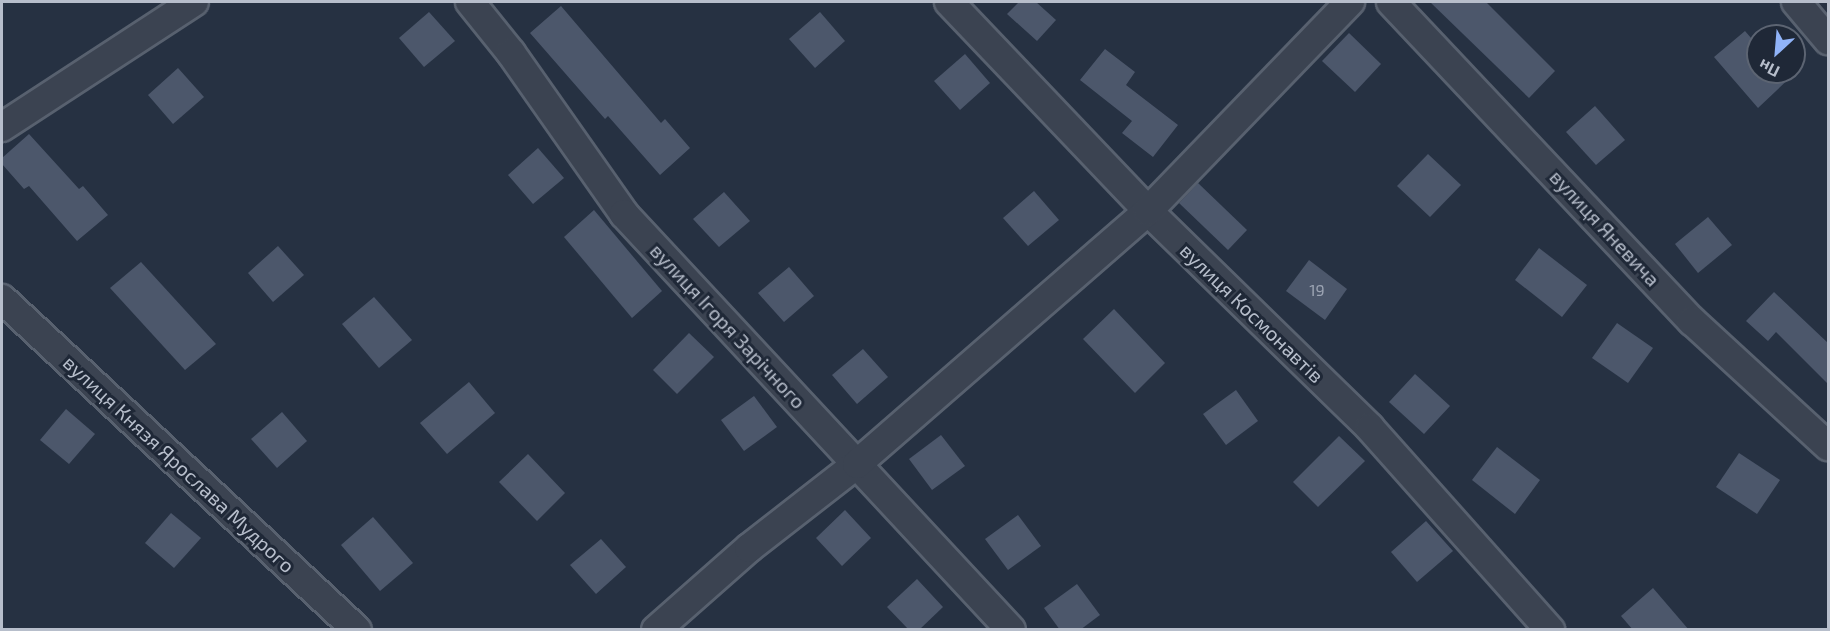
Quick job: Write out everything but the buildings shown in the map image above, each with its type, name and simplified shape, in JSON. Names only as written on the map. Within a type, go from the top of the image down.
[{"type":"street","points":[[2,127],[194,2]]},
{"type":"street","name":"вулиця Ігоря Зарічного","points":[[470,2],[511,53],[624,214],[1011,630]]},
{"type":"street","name":"вулиця Космонавтів","points":[[949,2],[1148,210],[1370,428],[1550,630]]},
{"type":"street","points":[[656,630],[749,548],[857,464],[1148,210],[1350,2]]},
{"type":"street","name":"вулиця Яневича","points":[[1391,2],[1692,321],[1828,446]]},
{"type":"street","points":[[1796,2],[1828,40]]},
{"type":"street","name":"вулиця Князя Ярослава Мудрого","points":[[2,299],[357,630]]}]
